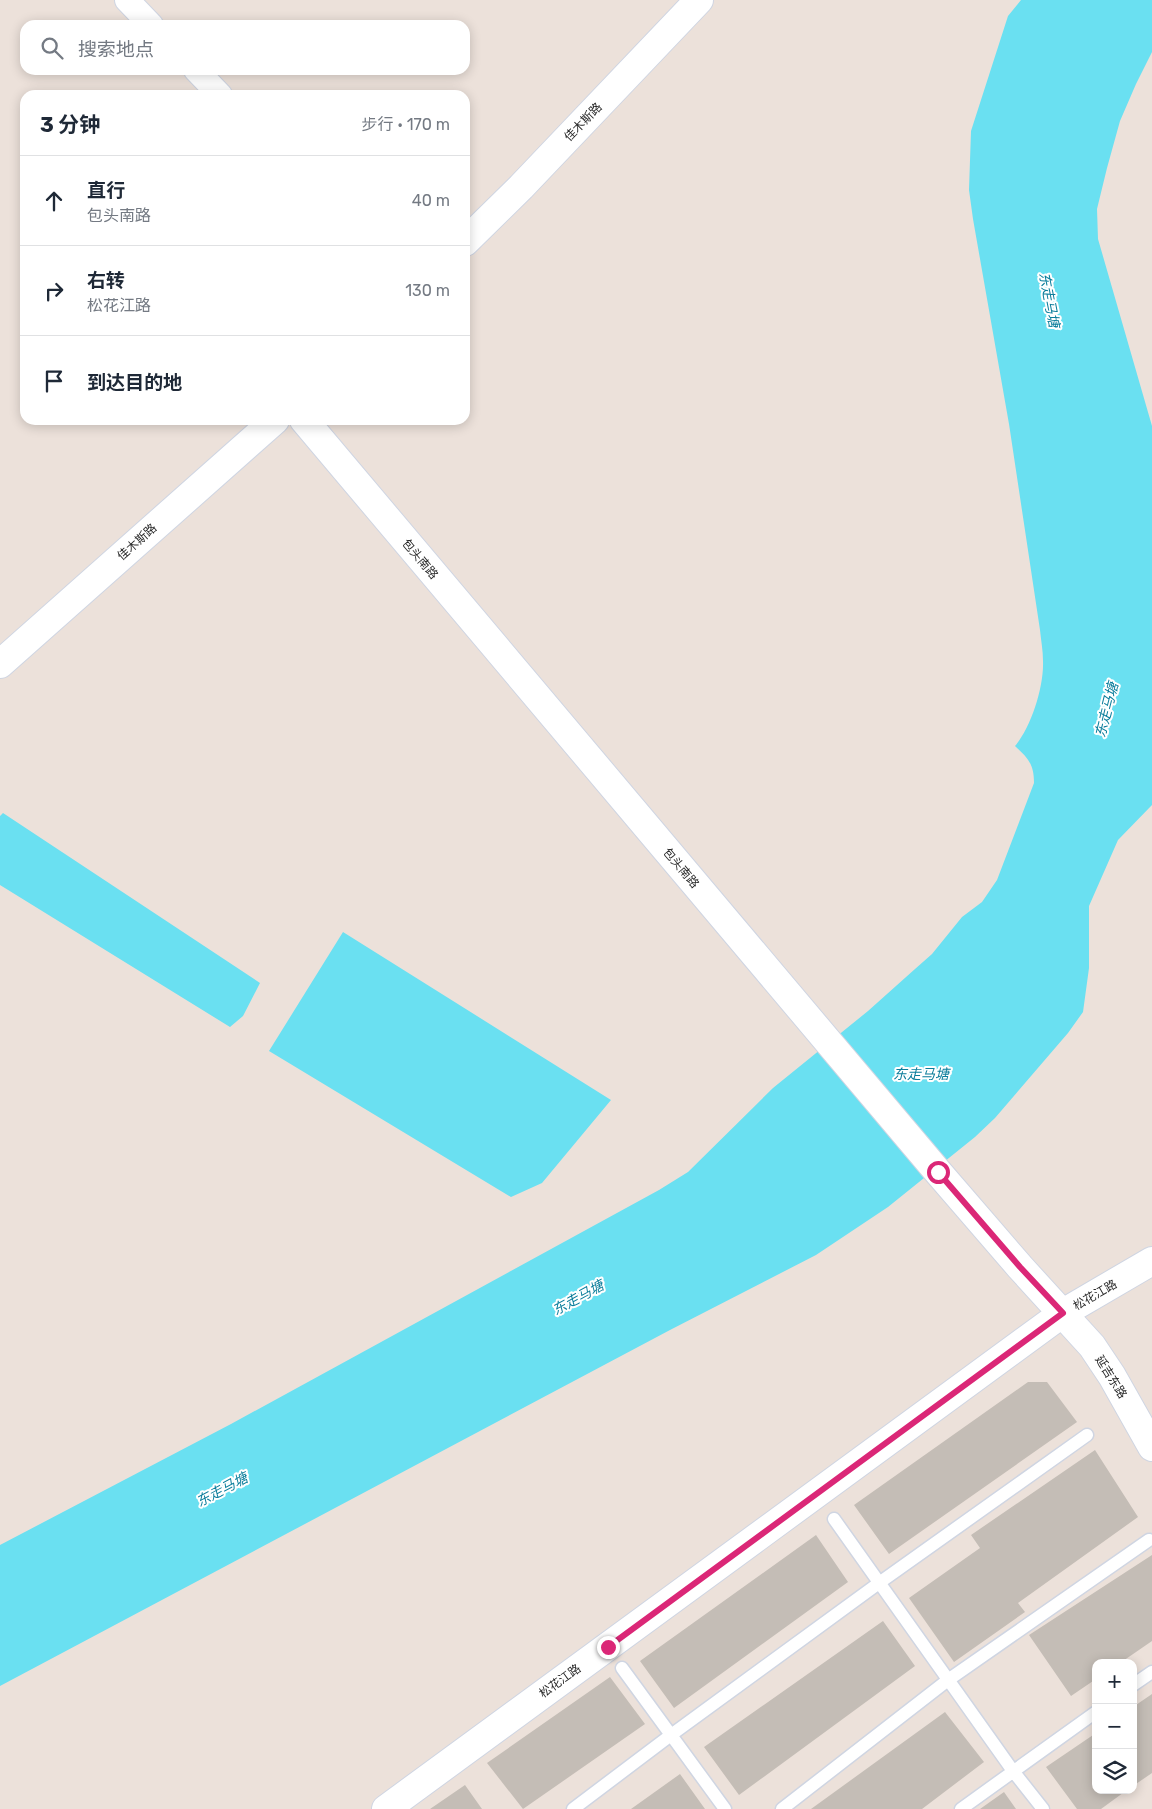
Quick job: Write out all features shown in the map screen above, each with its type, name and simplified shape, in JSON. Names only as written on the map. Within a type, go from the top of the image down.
[{"type":"street","points":[[127,0],[146,20]]},
{"type":"street","name":"佳木斯路","points":[[470,237],[521,187],[699,0]]},
{"type":"street","points":[[201,75],[215,90]]},
{"type":"street","name":"佳木斯路","points":[[0,664],[269,425]]},
{"type":"street","name":"包头南路","points":[[308,425],[824,1038],[1020,1267],[1063,1313]]},
{"type":"street","name":"松花江路","points":[[386,1809],[1063,1313],[1152,1262]]},
{"type":"street","name":"延吉东路","points":[[1063,1313],[1092,1346],[1107,1368],[1152,1447]]},
{"type":"lane","points":[[573,1809],[879,1583],[1087,1435]]},
{"type":"lane","points":[[834,1520],[1013,1771],[1044,1809]]},
{"type":"lane","points":[[782,1809],[948,1680],[1148,1540]]},
{"type":"lane","points":[[622,1668],[725,1809]]},
{"type":"lane","points":[[1137,1682],[1152,1672]]},
{"type":"lane","points":[[961,1809],[1092,1715]]},
{"type":"water","name":"东走马塘","points":[[1021,0],[1152,0],[1152,52],[1120,121],[1097,209],[1098,239],[1152,426],[1152,805],[1118,840],[1089,906],[1089,968],[1083,1012],[1068,1033],[995,1118],[975,1137],[888,1207],[816,1255],[670,1330],[0,1686],[0,1545],[231,1424],[659,1190],[688,1172],[773,1088],[868,1011],[932,954],[962,917],[982,902],[997,880],[1034,783],[1033,771],[1029,762],[1015,746],[1031,718],[1039,694],[1043,671],[1043,657],[1009,424],[969,190],[971,131],[1008,16]]},
{"type":"water","points":[[3,813],[260,983],[243,1016],[230,1027],[0,885],[0,816]]},
{"type":"water","points":[[343,932],[611,1100],[542,1183],[511,1197],[269,1051]]},
{"type":"building","points":[[1028,1382],[1047,1382],[1077,1422],[889,1554],[854,1505]]},
{"type":"building","points":[[1095,1450],[1138,1517],[1018,1603],[1025,1612],[954,1662],[909,1598],[980,1548],[971,1535]]},
{"type":"building","points":[[816,1535],[848,1582],[674,1708],[640,1661]]},
{"type":"building","points":[[1152,1555],[1152,1641],[1126,1659],[1092,1659],[1092,1682],[1071,1696],[1029,1635]]},
{"type":"building","points":[[883,1621],[915,1666],[739,1795],[704,1747]]},
{"type":"building","points":[[610,1677],[645,1724],[523,1809],[487,1763]]},
{"type":"building","points":[[1152,1694],[1152,1773],[1137,1783],[1137,1749],[1137,1704]]},
{"type":"building","points":[[945,1712],[984,1762],[922,1809],[811,1809]]},
{"type":"building","points":[[1092,1736],[1092,1794],[1122,1794],[1101,1809],[1077,1809],[1046,1767]]},
{"type":"building","points":[[680,1774],[705,1809],[631,1809]]},
{"type":"building","points":[[465,1785],[482,1809],[430,1809]]},
{"type":"building","points":[[1004,1792],[1016,1809],[980,1809]]},
{"type":"route","points":[[608,1647],[1063,1313],[1020,1267],[938,1172]]}]
